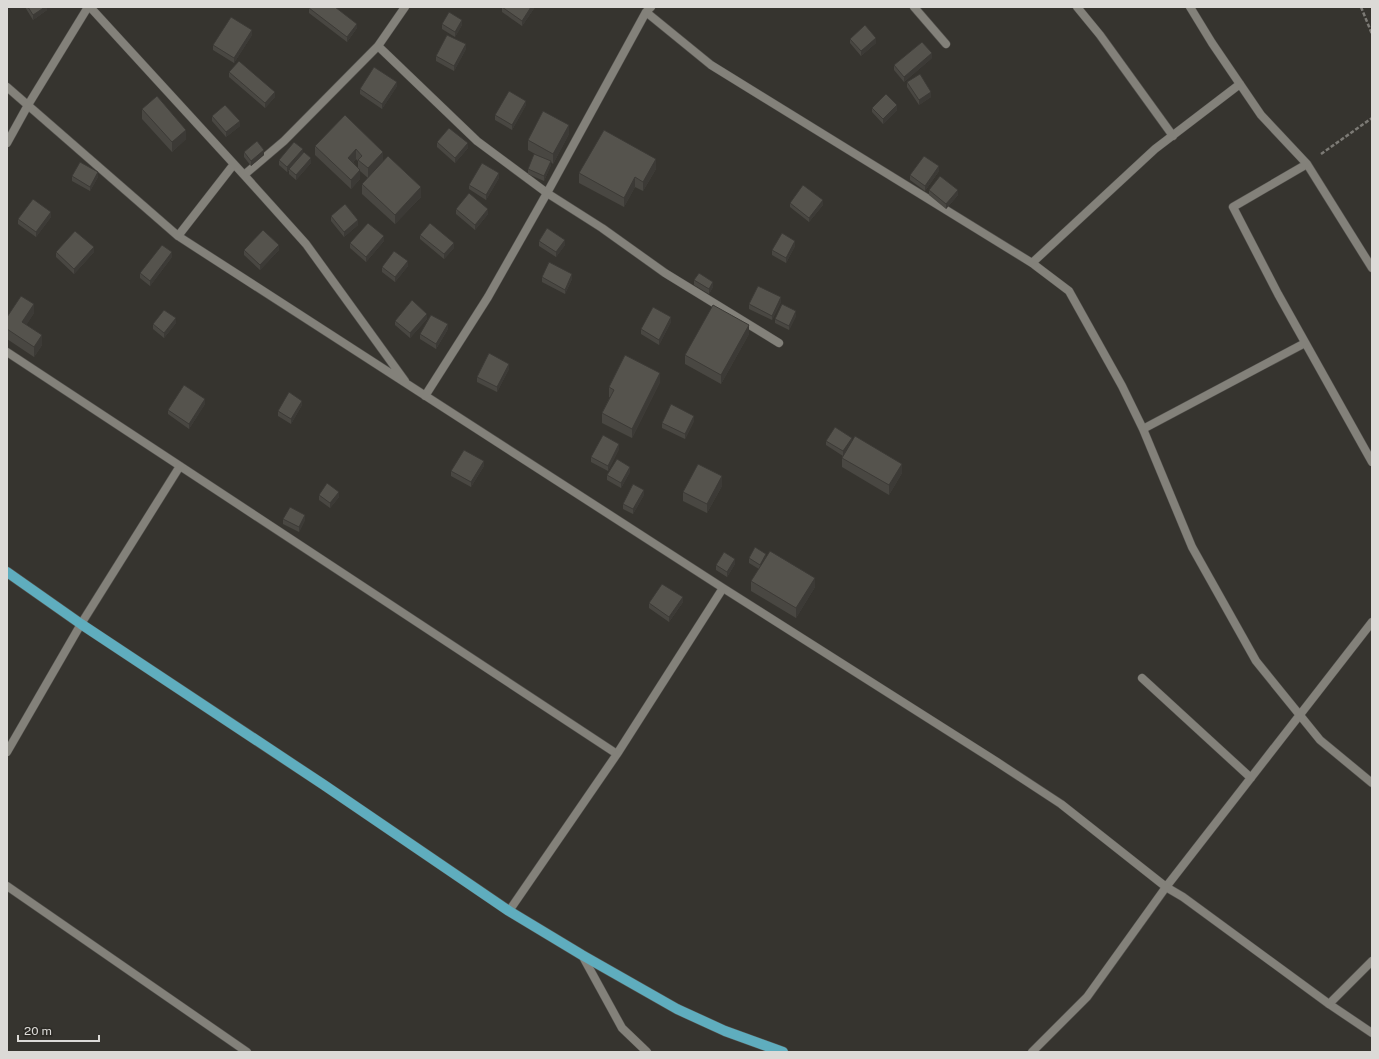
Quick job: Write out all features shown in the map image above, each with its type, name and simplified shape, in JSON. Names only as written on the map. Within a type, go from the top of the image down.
[{"type":"main road","points":[[7,572],[81,624],[324,785],[509,911],[582,955],[677,1009],[725,1031],[783,1052]]},
{"type":"street","points":[[7,143],[28,105],[89,7],[306,244],[409,386]]},
{"type":"street","points":[[244,175],[284,141],[378,46],[405,7]]},
{"type":"street","points":[[914,7],[946,44]]},
{"type":"street","points":[[1077,7],[1100,35],[1173,136]]},
{"type":"street","points":[[1190,7],[1212,43],[1261,115],[1308,164],[1372,268]]},
{"type":"street","points":[[425,396],[488,298],[649,10],[711,65],[1032,263],[1068,291],[1122,386],[1143,429],[1192,547],[1256,661],[1320,740],[1372,783]]},
{"type":"street","points":[[378,46],[477,141],[547,193],[602,228],[665,273],[779,343]]},
{"type":"street","points":[[1032,263],[1155,150],[1240,84]]},
{"type":"street","points":[[7,87],[178,236],[1061,804],[1166,888],[1183,897],[1329,1004],[1372,1033]]},
{"type":"street","points":[[178,236],[234,164]]},
{"type":"street","points":[[1308,164],[1233,207],[1278,294],[1372,462]]},
{"type":"street","points":[[1143,429],[1305,342]]},
{"type":"street","points":[[7,352],[617,754]]},
{"type":"street","points":[[7,752],[81,624],[180,466]]},
{"type":"street","points":[[509,911],[617,754],[723,588]]},
{"type":"street","points":[[1032,1052],[1087,997],[1166,888],[1372,622]]},
{"type":"street","points":[[1142,678],[1251,778]]},
{"type":"street","points":[[7,886],[247,1052]]},
{"type":"street","points":[[582,955],[622,1028],[647,1052]]},
{"type":"street","points":[[1329,1004],[1372,961]]},
{"type":"path","points":[[1361,7],[1372,34]]},
{"type":"path","points":[[1308,164],[1372,118]]},
{"type":"building","points":[[28,7],[45,7],[33,15]]},
{"type":"building","points":[[335,7],[357,24],[347,37],[309,8]]},
{"type":"building","points":[[502,7],[531,7],[522,21]]},
{"type":"building","points":[[449,12],[462,20],[455,32],[442,24]]},
{"type":"building","points":[[231,17],[252,30],[234,58],[213,45]]},
{"type":"building","points":[[865,25],[876,38],[861,51],[850,39]]},
{"type":"building","points":[[447,35],[466,44],[454,66],[436,56]]},
{"type":"building","points":[[922,42],[932,53],[904,77],[894,65]]},
{"type":"building","points":[[239,61],[275,92],[265,103],[229,72]]},
{"type":"building","points":[[374,67],[397,82],[382,104],[360,89]]},
{"type":"building","points":[[920,74],[931,92],[919,100],[907,82]]},
{"type":"building","points":[[509,91],[526,101],[512,125],[495,115]]},
{"type":"building","points":[[886,94],[897,105],[883,119],[872,108]]},
{"type":"building","points":[[157,96],[186,130],[172,142],[142,109]]},
{"type":"building","points":[[225,105],[240,121],[226,132],[212,116]]},
{"type":"building","points":[[543,111],[569,125],[553,154],[528,140]]},
{"type":"building","points":[[345,115],[383,152],[368,168],[358,160],[362,156],[356,149],[348,158],[360,170],[351,180],[315,146]]},
{"type":"building","points":[[449,128],[468,143],[455,158],[437,142]]},
{"type":"building","points":[[604,130],[656,159],[643,182],[635,177],[624,198],[579,173]]},
{"type":"building","points":[[257,141],[264,150],[251,161],[244,152]]},
{"type":"building","points":[[294,142],[303,149],[287,167],[279,160]]},
{"type":"building","points":[[304,152],[311,158],[296,175],[289,169]]},
{"type":"building","points":[[534,154],[551,161],[544,176],[528,169]]},
{"type":"building","points":[[388,156],[421,187],[395,215],[362,184]]},
{"type":"building","points":[[924,156],[939,166],[925,186],[910,175]]},
{"type":"building","points":[[80,162],[98,172],[90,187],[72,176]]},
{"type":"building","points":[[482,163],[499,173],[486,195],[469,185]]},
{"type":"building","points":[[940,176],[958,190],[946,204],[929,190]]},
{"type":"building","points":[[803,185],[823,200],[809,218],[790,203]]},
{"type":"building","points":[[469,193],[488,209],[475,225],[456,209]]},
{"type":"building","points":[[33,199],[51,212],[36,232],[18,219]]},
{"type":"building","points":[[345,204],[358,220],[344,232],[331,216]]},
{"type":"building","points":[[368,223],[384,236],[366,257],[350,243]]},
{"type":"building","points":[[430,223],[454,243],[444,254],[420,235]]},
{"type":"building","points":[[547,228],[565,240],[556,252],[539,241]]},
{"type":"building","points":[[263,230],[279,245],[260,265],[244,250]]},
{"type":"building","points":[[75,231],[94,247],[74,269],[56,252]]},
{"type":"building","points":[[782,233],[795,241],[786,258],[772,250]]},
{"type":"building","points":[[162,245],[172,252],[150,281],[140,273]]},
{"type":"building","points":[[394,251],[408,261],[395,277],[382,267]]},
{"type":"building","points":[[549,262],[572,274],[565,290],[542,277]]},
{"type":"building","points":[[699,273],[713,282],[709,289],[694,280]]},
{"type":"building","points":[[758,286],[781,297],[772,316],[749,304]]},
{"type":"building","points":[[21,296],[34,304],[22,322],[42,335],[34,347],[7,329],[7,317]]},
{"type":"building","points":[[412,300],[427,314],[410,333],[395,321]]},
{"type":"building","points":[[782,304],[796,311],[789,326],[775,319]]},
{"type":"building","points":[[713,305],[749,325],[721,375],[685,355]]},
{"type":"building","points":[[653,307],[671,317],[659,340],[641,329]]},
{"type":"building","points":[[164,310],[176,318],[164,333],[153,324]]},
{"type":"building","points":[[431,315],[448,324],[436,344],[420,334]]},
{"type":"building","points":[[489,353],[509,364],[497,387],[477,377]]},
{"type":"building","points":[[625,355],[660,373],[632,429],[602,413],[614,390],[609,387]]},
{"type":"building","points":[[184,385],[205,399],[189,424],[168,410]]},
{"type":"building","points":[[289,392],[302,401],[291,419],[278,411]]},
{"type":"building","points":[[671,404],[694,416],[685,434],[662,423]]},
{"type":"building","points":[[835,427],[852,438],[843,451],[826,441]]},
{"type":"building","points":[[603,435],[619,444],[608,466],[591,457]]},
{"type":"building","points":[[855,436],[902,464],[889,485],[842,458]]},
{"type":"building","points":[[464,450],[484,461],[471,482],[451,471]]},
{"type":"building","points":[[617,459],[630,467],[621,483],[607,475]]},
{"type":"building","points":[[698,464],[722,476],[707,504],[683,492]]},
{"type":"building","points":[[327,483],[339,492],[330,503],[319,495]]},
{"type":"building","points":[[633,484],[644,490],[633,509],[623,504]]},
{"type":"building","points":[[290,507],[305,515],[299,527],[283,519]]},
{"type":"building","points":[[755,547],[766,554],[760,565],[749,558]]},
{"type":"building","points":[[770,551],[815,578],[796,608],[751,581]]},
{"type":"building","points":[[724,552],[735,559],[727,572],[716,565]]},
{"type":"building","points":[[662,584],[683,597],[669,617],[649,603]]}]
